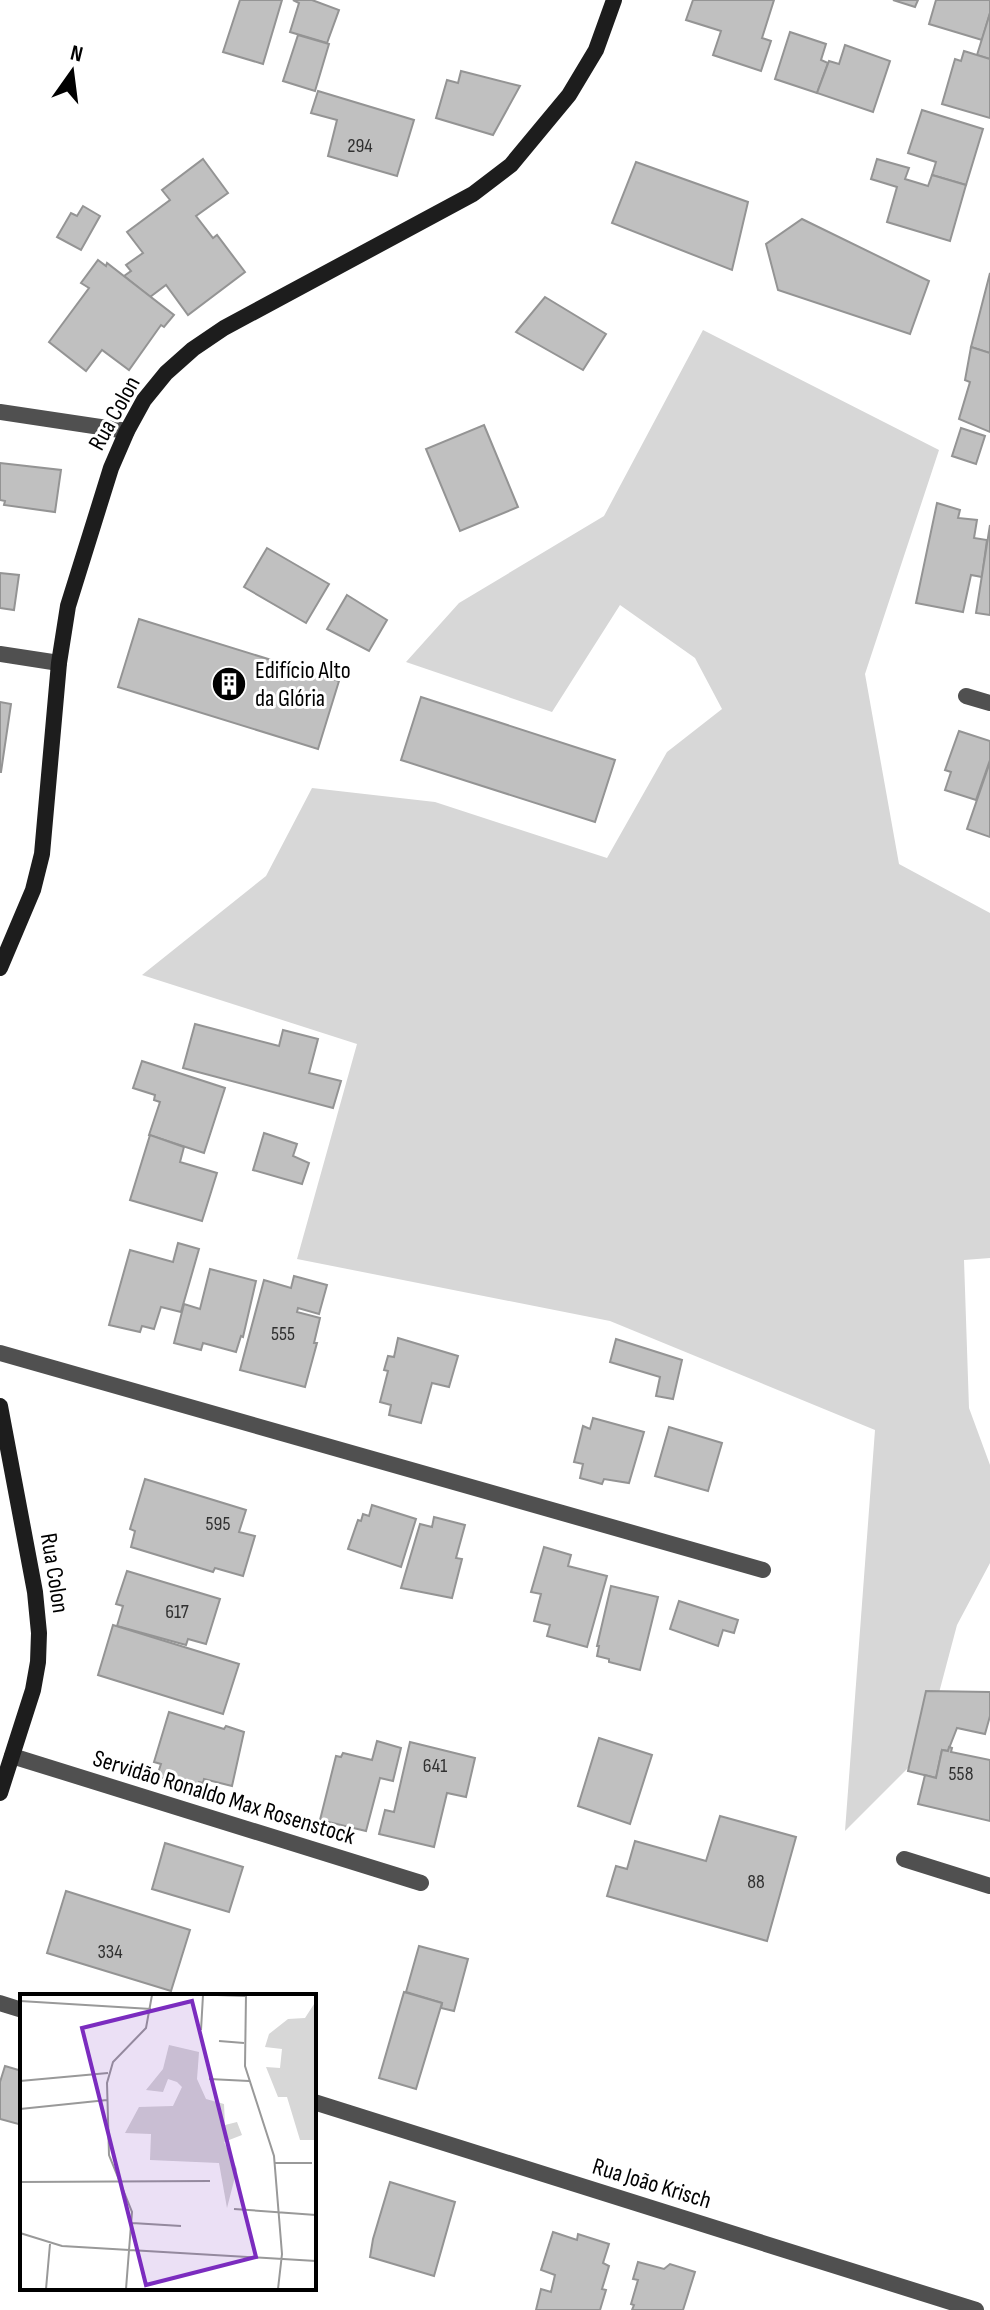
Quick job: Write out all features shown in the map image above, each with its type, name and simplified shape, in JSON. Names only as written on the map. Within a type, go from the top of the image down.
[{"type":"street","name":"Rua Colon","points":[[0,968],[33,890],[42,854],[59,663],[68,606],[111,468],[144,400],[166,373],[193,349],[224,328],[473,194],[511,165],[569,95],[596,50],[614,0]]},
{"type":"street","points":[[0,412],[127,431]]},
{"type":"street","points":[[0,654],[59,663]]},
{"type":"street","points":[[966,696],[990,703]]},
{"type":"street","points":[[0,1353],[763,1570]]},
{"type":"street","name":"Rua Colon","points":[[0,1406],[35,1592],[39,1633],[33,1690],[0,1793]]},
{"type":"street","name":"Servidão Ronaldo Max Rosenstock","points":[[12,1756],[421,1883]]},
{"type":"street","points":[[904,1859],[990,1886]]},
{"type":"street","points":[[0,2003],[20,2009]]},
{"type":"street","name":"Rua João Krisch","points":[[316,2103],[976,2310]]},
{"type":"shaded area","points":[[703,330],[939,450],[865,674],[899,864],[990,913],[990,1258],[964,1260],[969,1408],[990,1465],[990,1563],[957,1625],[923,1753],[845,1831],[875,1430],[610,1321],[297,1259],[357,1044],[142,975],[266,876],[312,788],[435,802],[607,858],[667,752],[722,709],[695,658],[620,605],[552,712],[406,662],[459,603],[604,516]]},
{"type":"building","points":[[240,0],[282,0],[263,64],[223,52]]},
{"type":"building","points":[[293,0],[312,0],[339,10],[327,43],[290,32],[299,3]]},
{"type":"building","points":[[693,0],[774,0],[762,38],[771,41],[761,71],[713,55],[721,31],[686,20]]},
{"type":"building","points":[[893,0],[918,0],[915,7]]},
{"type":"building","points":[[936,0],[990,0],[990,13],[982,40],[929,24]]},
{"type":"building","points":[[990,13],[990,59],[977,55]]},
{"type":"building","points":[[790,32],[826,44],[821,60],[828,63],[817,93],[775,79]]},
{"type":"building","points":[[298,35],[329,44],[315,91],[283,81]]},
{"type":"building","points":[[845,45],[890,61],[873,112],[817,93],[829,61],[839,64]]},
{"type":"building","points":[[964,51],[990,59],[990,118],[942,104],[955,59],[961,61]]},
{"type":"building","points":[[461,71],[520,86],[493,135],[436,118],[447,80],[458,83]]},
{"type":"building","points":[[318,91],[414,120],[397,176],[328,156],[337,120],[311,113]]},
{"type":"building","points":[[922,110],[983,129],[966,185],[932,175],[936,162],[908,153]]},
{"type":"building","points":[[203,159],[228,193],[196,216],[213,238],[217,235],[245,272],[188,315],[166,285],[150,297],[124,276],[131,271],[126,265],[143,253],[127,232],[170,200],[162,190]]},
{"type":"building","points":[[877,159],[909,168],[905,179],[928,186],[932,175],[966,185],[950,241],[887,222],[897,187],[871,179]]},
{"type":"building","points":[[636,162],[748,202],[732,270],[612,223]]},
{"type":"building","points":[[83,206],[100,216],[81,250],[57,237],[71,213],[77,216]]},
{"type":"building","points":[[802,219],[929,281],[910,334],[778,290],[766,244]]},
{"type":"building","points":[[98,260],[106,266],[107,263],[174,315],[164,327],[161,325],[129,370],[102,350],[86,371],[49,342],[89,288],[81,283]]},
{"type":"building","points":[[990,273],[990,353],[971,347]]},
{"type":"building","points":[[545,297],[606,334],[583,370],[516,332]]},
{"type":"building","points":[[971,347],[990,353],[990,432],[959,419],[970,382],[965,380]]},
{"type":"building","points":[[484,425],[518,507],[460,531],[426,449]]},
{"type":"building","points":[[961,428],[985,436],[976,464],[952,456]]},
{"type":"building","points":[[0,463],[61,470],[55,512],[4,505],[5,501],[0,500]]},
{"type":"building","points":[[937,503],[960,510],[958,518],[977,520],[974,538],[987,540],[982,577],[971,575],[963,612],[916,603]]},
{"type":"building","points":[[990,525],[990,615],[976,613]]},
{"type":"building","points":[[267,548],[329,584],[306,623],[244,587]]},
{"type":"building","points":[[0,573],[19,575],[14,610],[0,608]]},
{"type":"building","points":[[347,595],[387,620],[369,651],[327,629]]},
{"type":"building","name":"Edifício Alto da Glória","points":[[139,619],[339,681],[318,749],[118,687]]},
{"type":"building","points":[[421,697],[615,760],[595,822],[401,760]]},
{"type":"building","points":[[0,702],[11,704],[1,772],[0,772]]},
{"type":"building","points":[[959,731],[990,741],[990,760],[976,800],[945,790],[951,772],[945,770]]},
{"type":"building","points":[[990,762],[990,837],[967,829]]},
{"type":"building","points":[[195,1024],[279,1046],[283,1030],[318,1039],[309,1073],[341,1081],[333,1108],[183,1068]]},
{"type":"building","points":[[142,1061],[225,1088],[204,1153],[149,1135],[160,1102],[154,1100],[155,1095],[133,1088]]},
{"type":"building","points":[[264,1133],[297,1144],[293,1156],[309,1163],[302,1184],[253,1170]]},
{"type":"building","points":[[150,1135],[184,1147],[180,1162],[217,1173],[202,1221],[130,1200]]},
{"type":"building","points":[[178,1243],[199,1249],[181,1312],[161,1307],[154,1329],[142,1326],[140,1332],[109,1325],[130,1250],[173,1262]]},
{"type":"building","points":[[210,1269],[256,1281],[243,1337],[236,1352],[203,1343],[201,1350],[174,1343],[184,1304],[200,1309]]},
{"type":"building","points":[[294,1276],[327,1285],[319,1314],[298,1308],[297,1312],[320,1318],[305,1387],[240,1370],[264,1280],[291,1288]]},
{"type":"building","points":[[398,1338],[458,1356],[449,1387],[432,1383],[421,1423],[389,1415],[391,1405],[380,1402],[388,1371],[384,1370],[388,1356],[394,1357]]},
{"type":"building","points":[[616,1339],[682,1360],[673,1399],[656,1396],[660,1377],[610,1362]]},
{"type":"building","points":[[593,1418],[644,1432],[629,1483],[604,1479],[602,1484],[580,1478],[583,1464],[574,1462],[583,1426],[590,1429]]},
{"type":"building","points":[[669,1427],[722,1443],[708,1491],[655,1476]]},
{"type":"building","points":[[145,1479],[246,1510],[239,1532],[255,1536],[243,1576],[215,1568],[213,1572],[131,1547],[135,1531],[130,1529]]},
{"type":"building","points":[[372,1505],[416,1519],[401,1567],[348,1549],[358,1520],[361,1521],[363,1514],[369,1516]]},
{"type":"building","points":[[434,1517],[465,1525],[456,1558],[462,1559],[452,1598],[401,1588],[420,1524],[432,1527]]},
{"type":"building","points":[[544,1547],[571,1555],[568,1566],[607,1576],[587,1647],[547,1636],[550,1625],[534,1621],[541,1594],[531,1592]]},
{"type":"building","points":[[127,1571],[220,1599],[206,1644],[188,1639],[186,1645],[117,1626],[123,1606],[116,1604]]},
{"type":"building","points":[[611,1586],[658,1597],[640,1670],[597,1656]]},
{"type":"building","points":[[679,1601],[738,1620],[734,1633],[723,1630],[718,1646],[670,1629]]},
{"type":"building","points":[[113,1625],[239,1664],[223,1714],[98,1675]]},
{"type":"building","points":[[926,1691],[990,1692],[990,1716],[985,1734],[957,1728],[948,1751],[942,1750],[936,1778],[908,1771]]},
{"type":"building","points":[[169,1712],[244,1732],[232,1786],[204,1779],[197,1788],[157,1776],[161,1764],[154,1762]]},
{"type":"building","points":[[599,1738],[652,1755],[630,1824],[578,1806]]},
{"type":"building","points":[[377,1741],[401,1748],[393,1781],[380,1778],[366,1831],[320,1820],[336,1756],[341,1757],[343,1753],[372,1760]]},
{"type":"building","points":[[410,1742],[475,1758],[466,1797],[447,1793],[434,1847],[379,1834],[385,1810],[394,1812]]},
{"type":"building","points":[[949,1747],[952,1748],[951,1752],[990,1760],[990,1821],[918,1804],[925,1775],[936,1778],[942,1750],[948,1751]]},
{"type":"building","points":[[720,1816],[796,1837],[767,1941],[607,1896],[616,1866],[627,1869],[635,1841],[706,1861]]},
{"type":"building","points":[[165,1843],[243,1867],[229,1912],[152,1889]]},
{"type":"building","points":[[66,1891],[190,1930],[171,1991],[47,1953]]},
{"type":"building","points":[[419,1946],[468,1959],[454,2011],[441,2008],[442,2003],[406,1992]]},
{"type":"building","points":[[404,1992],[442,2003],[416,2089],[379,2078]]},
{"type":"building","points":[[5,2066],[20,2070],[20,2124],[0,2119],[0,2082]]},
{"type":"building","points":[[390,2182],[455,2202],[434,2276],[370,2257]]},
{"type":"building","points":[[553,2232],[577,2240],[578,2234],[609,2244],[603,2263],[609,2266],[600,2310],[536,2310],[541,2289],[551,2292],[555,2275],[541,2270]]},
{"type":"building","points":[[638,2262],[664,2269],[670,2264],[695,2272],[683,2310],[632,2310],[638,2280],[633,2279]]},
{"type":"place","name":"Edifício Alto da Glória","points":[[229,684]]}]
